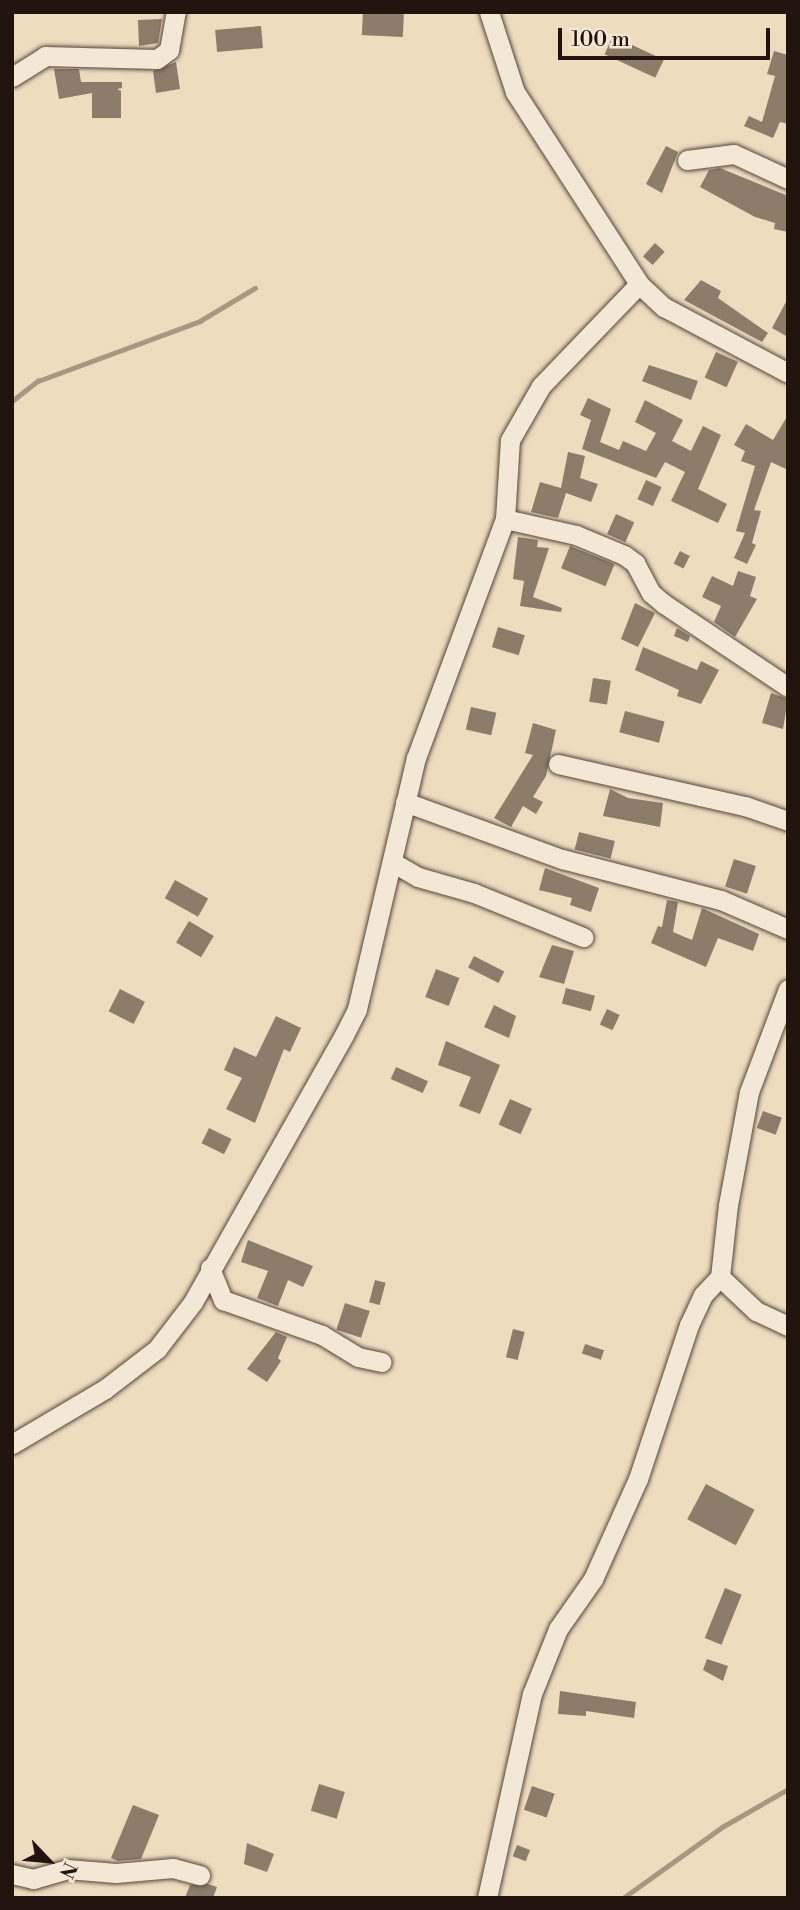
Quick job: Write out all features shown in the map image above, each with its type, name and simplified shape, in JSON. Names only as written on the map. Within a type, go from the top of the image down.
[{"type":"street","points":[[12,76],[45,55],[157,59],[170,50],[176,12]]},
{"type":"street","points":[[489,12],[515,92],[639,284],[664,307],[788,373]]},
{"type":"street","points":[[687,160],[734,154],[788,179]]},
{"type":"street","points":[[12,1444],[106,1389],[158,1349],[193,1302],[357,1009],[405,802],[426,727],[505,519],[506,461],[519,418],[541,386],[639,284]]},
{"type":"street","points":[[505,519],[576,535],[624,555],[635,563],[651,593],[664,604],[788,687]]},
{"type":"street","points":[[558,764],[745,806],[788,821]]},
{"type":"street","points":[[405,802],[562,859],[721,900],[788,929]]},
{"type":"street","points":[[392,862],[418,877],[474,893],[583,937]]},
{"type":"street","points":[[487,1898],[532,1694],[558,1629],[593,1580],[638,1479],[689,1325],[703,1295],[720,1277],[728,1205],[749,1093],[788,989]]},
{"type":"street","points":[[210,1268],[223,1300],[323,1335],[358,1357],[382,1362]]},
{"type":"street","points":[[720,1277],[756,1311],[788,1326]]},
{"type":"street","points":[[12,1874],[33,1879],[67,1869],[116,1873],[173,1868],[200,1875]]},
{"type":"building","points":[[363,12],[404,14],[403,37],[362,35]]},
{"type":"building","points":[[162,19],[158,43],[139,46],[138,20]]},
{"type":"building","points":[[261,26],[263,48],[217,52],[215,30]]},
{"type":"building","points":[[613,36],[664,60],[655,78],[605,54]]},
{"type":"building","points":[[774,51],[788,55],[788,124],[780,122],[773,138],[744,126],[749,116],[762,122],[775,76],[767,74]]},
{"type":"building","points":[[176,62],[180,89],[156,93],[153,71]]},
{"type":"building","points":[[54,69],[79,69],[81,82],[122,82],[122,88],[117,89],[121,91],[121,118],[92,118],[92,93],[59,99]]},
{"type":"building","points":[[666,146],[678,152],[662,193],[646,184]]},
{"type":"building","points":[[720,168],[788,196],[788,232],[774,229],[775,223],[755,217],[700,187],[709,170]]},
{"type":"building","points":[[655,243],[665,252],[653,265],[643,256]]},
{"type":"building","points":[[701,280],[721,291],[718,298],[768,333],[762,342],[684,300]]},
{"type":"building","points":[[788,298],[788,337],[772,328]]},
{"type":"building","points":[[716,352],[738,362],[727,387],[705,378]]},
{"type":"building","points":[[649,365],[698,381],[691,400],[642,381]]},
{"type":"building","points":[[588,398],[611,409],[600,442],[619,450],[623,441],[646,451],[656,433],[635,422],[645,400],[683,420],[672,441],[691,451],[703,426],[721,435],[698,489],[727,504],[718,523],[671,501],[685,472],[665,462],[656,478],[582,449],[591,420],[580,415]]},
{"type":"building","points":[[788,415],[788,470],[771,462],[754,510],[761,511],[752,543],[756,545],[747,564],[734,558],[745,533],[736,531],[755,466],[741,461],[745,451],[734,445],[746,424],[773,440]]},
{"type":"building","points":[[568,452],[585,456],[580,478],[598,484],[591,502],[566,493],[558,518],[531,512],[540,482],[561,488]]},
{"type":"building","points":[[646,480],[662,487],[653,506],[637,499]]},
{"type":"building","points":[[616,514],[634,522],[625,542],[607,534]]},
{"type":"building","points":[[518,537],[538,540],[537,547],[549,548],[533,597],[562,608],[561,612],[520,606],[524,581],[513,579]]},
{"type":"building","points":[[570,546],[615,564],[606,586],[561,568]]},
{"type":"building","points":[[680,551],[690,556],[683,568],[674,563]]},
{"type":"building","points":[[738,571],[756,577],[750,596],[757,599],[735,637],[714,622],[721,606],[702,597],[712,576],[733,586]]},
{"type":"building","points":[[635,603],[655,613],[638,647],[621,639]]},
{"type":"building","points":[[498,627],[525,635],[519,655],[492,647]]},
{"type":"building","points":[[677,628],[690,636],[688,642],[674,636]]},
{"type":"building","points":[[643,647],[697,670],[701,661],[719,670],[701,704],[677,696],[679,690],[635,670]]},
{"type":"building","points":[[593,678],[611,681],[607,705],[589,702]]},
{"type":"building","points":[[771,693],[788,699],[783,729],[762,723]]},
{"type":"building","points":[[471,707],[496,713],[491,735],[466,729]]},
{"type":"building","points":[[625,711],[665,722],[659,743],[619,732]]},
{"type":"building","points":[[533,723],[556,730],[546,776],[533,797],[543,802],[536,814],[523,806],[511,827],[494,818],[533,755],[525,753]]},
{"type":"building","points":[[610,789],[628,798],[663,803],[660,827],[603,816]]},
{"type":"building","points":[[579,832],[615,841],[611,858],[575,849]]},
{"type":"building","points":[[734,859],[756,866],[747,894],[725,887]]},
{"type":"building","points":[[545,868],[599,888],[591,912],[570,905],[572,898],[539,890]]},
{"type":"building","points":[[175,880],[208,898],[198,917],[165,898]]},
{"type":"building","points":[[667,900],[678,902],[673,932],[692,940],[702,908],[759,934],[753,951],[718,938],[706,967],[651,943],[658,926],[662,927]]},
{"type":"building","points":[[189,921],[214,936],[201,957],[176,942]]},
{"type":"building","points":[[552,945],[574,951],[564,984],[539,977]]},
{"type":"building","points":[[474,956],[504,971],[498,983],[468,968]]},
{"type":"building","points":[[436,969],[459,978],[449,1006],[425,997]]},
{"type":"building","points":[[566,988],[595,996],[591,1011],[562,1003]]},
{"type":"building","points":[[120,989],[145,1002],[134,1024],[109,1011]]},
{"type":"building","points":[[494,1005],[516,1016],[509,1038],[484,1027]]},
{"type":"building","points":[[607,1009],[620,1015],[613,1030],[600,1024]]},
{"type":"building","points":[[276,1016],[301,1028],[290,1052],[284,1049],[255,1123],[226,1109],[242,1078],[224,1070],[234,1047],[256,1057]]},
{"type":"building","points":[[446,1041],[500,1065],[480,1114],[459,1106],[471,1077],[438,1065]]},
{"type":"building","points":[[396,1067],[428,1081],[423,1093],[391,1079]]},
{"type":"building","points":[[510,1099],[532,1109],[521,1134],[499,1125]]},
{"type":"building","points":[[763,1111],[782,1118],[776,1135],[757,1128]]},
{"type":"building","points":[[209,1128],[231,1139],[224,1154],[202,1143]]},
{"type":"building","points":[[248,1240],[313,1266],[303,1287],[288,1280],[278,1306],[257,1298],[268,1271],[241,1262]]},
{"type":"building","points":[[375,1280],[386,1283],[380,1305],[369,1302]]},
{"type":"building","points":[[345,1303],[370,1311],[361,1338],[336,1330]]},
{"type":"building","points":[[513,1329],[525,1332],[518,1360],[506,1357]]},
{"type":"building","points":[[276,1332],[287,1337],[278,1358],[281,1361],[267,1382],[247,1369]]},
{"type":"building","points":[[585,1344],[604,1350],[601,1360],[582,1354]]},
{"type":"building","points":[[706,1484],[755,1510],[736,1545],[687,1519]]},
{"type":"building","points":[[725,1588],[742,1595],[721,1645],[705,1638]]},
{"type":"building","points":[[707,1659],[728,1666],[723,1681],[703,1670]]},
{"type":"building","points":[[560,1691],[636,1702],[634,1718],[586,1711],[586,1716],[558,1714]]},
{"type":"building","points":[[319,1784],[345,1792],[337,1819],[311,1811]]},
{"type":"building","points":[[532,1786],[555,1794],[547,1817],[524,1810]]},
{"type":"building","points":[[133,1805],[159,1815],[141,1859],[118,1861],[111,1858]]},
{"type":"building","points":[[247,1843],[274,1854],[267,1872],[244,1864]]},
{"type":"building","points":[[517,1845],[530,1850],[526,1861],[513,1856]]},
{"type":"building","points":[[208,1884],[217,1887],[213,1898],[185,1898],[190,1885]]},
{"type":"waterway","points":[[12,401],[38,381],[200,321],[255,288]]},
{"type":"waterway","points":[[623,1898],[722,1827],[788,1789]]}]
